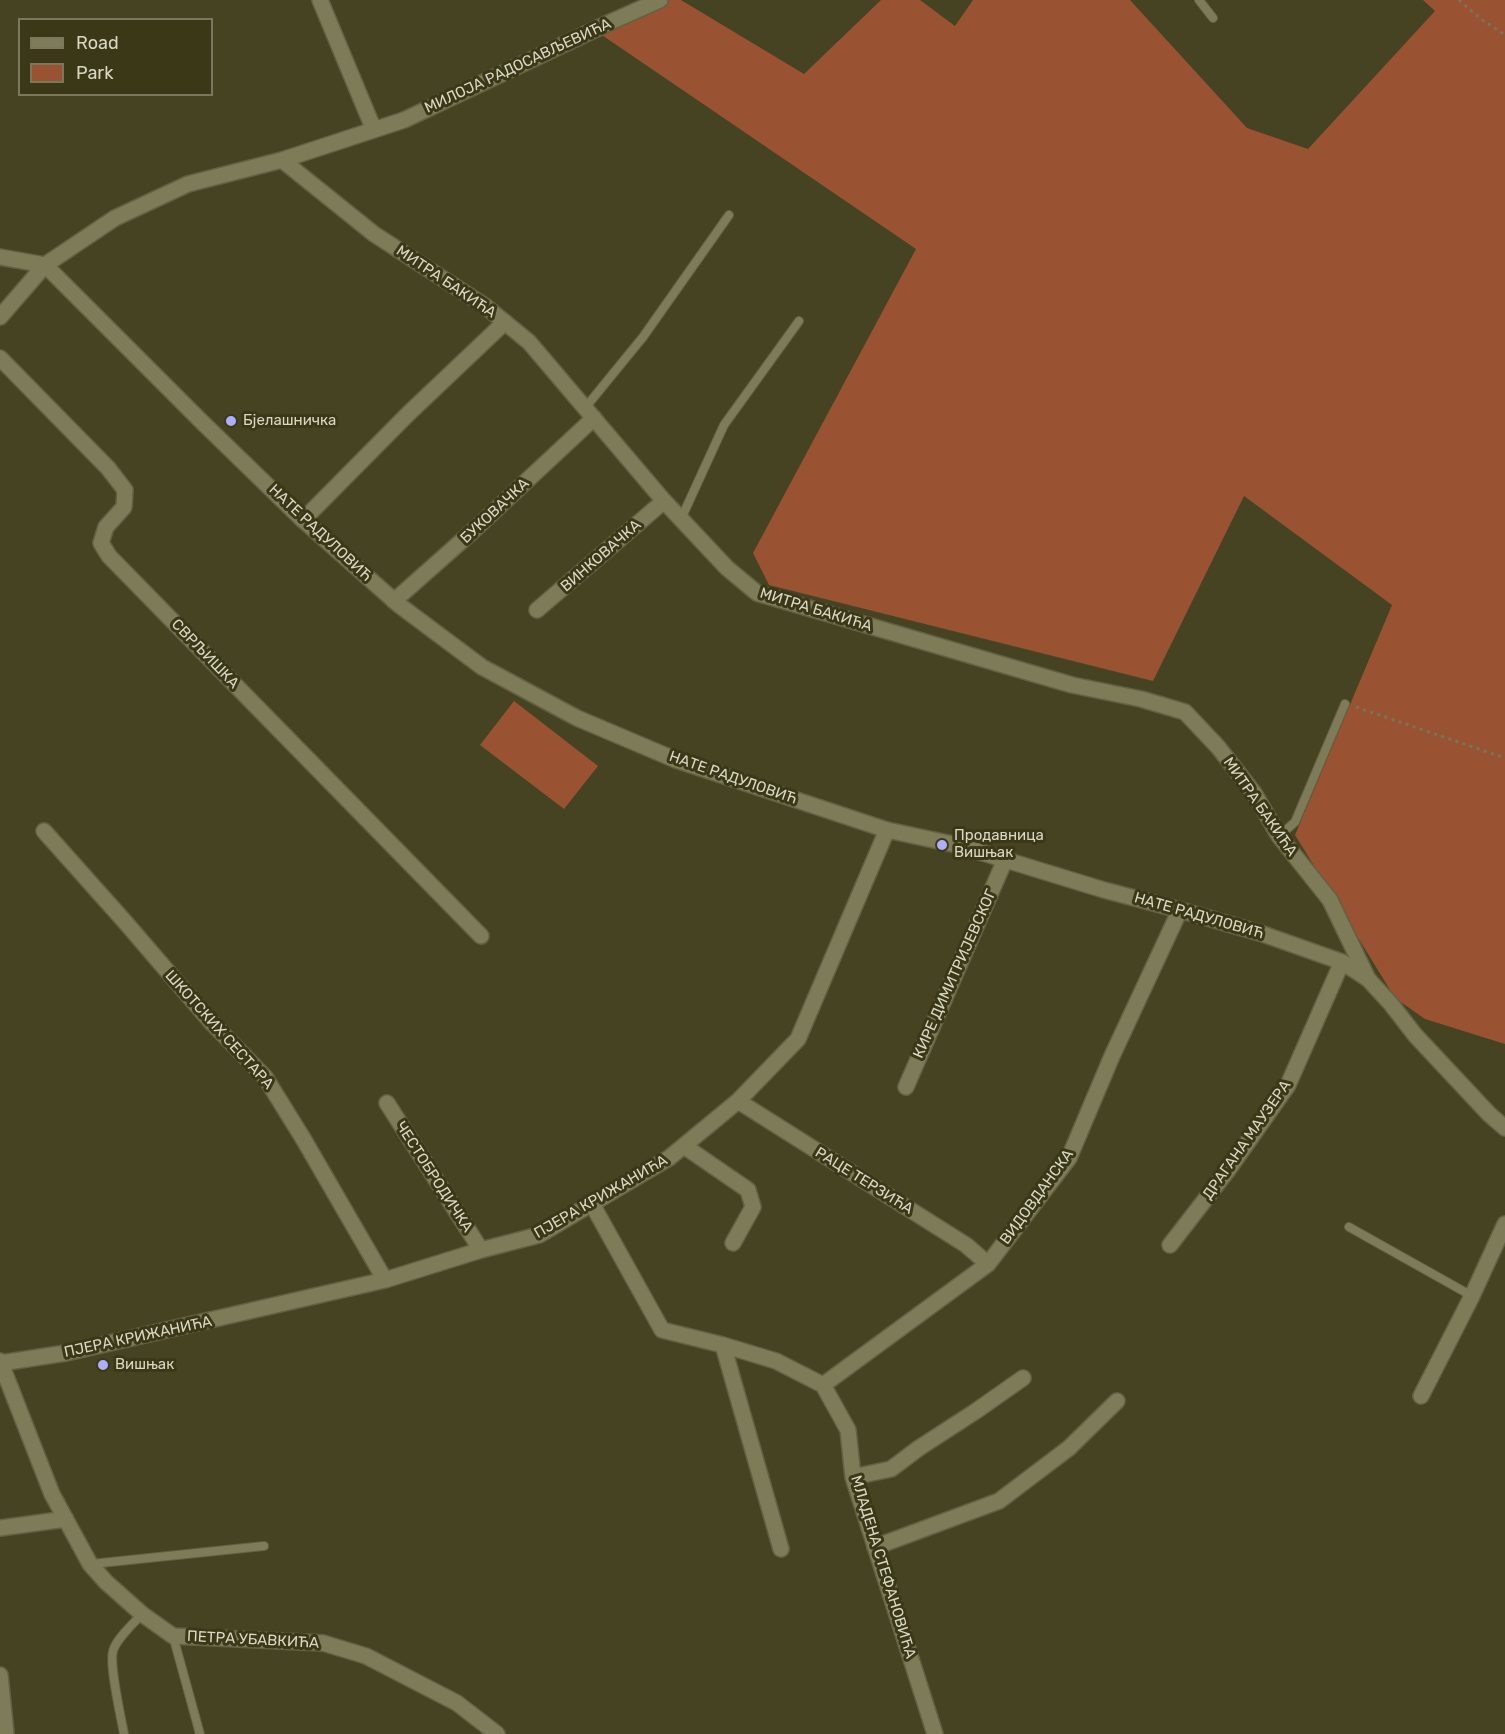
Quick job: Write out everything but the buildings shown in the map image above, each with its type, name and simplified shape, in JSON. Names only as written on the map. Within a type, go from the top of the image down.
[{"type":"street","points":[[320,0],[374,130]]},
{"type":"street","name":"МИЛОЈА РАДОСАВЉЕВИЋА","points":[[0,317],[45,265],[115,218],[188,184],[282,159],[404,120],[660,0]]},
{"type":"street","name":"МИТРА БАКИЋА","points":[[282,159],[374,234],[485,306],[530,342],[664,501],[727,568],[757,593],[1061,682],[1141,699],[1185,712],[1218,747],[1246,784],[1279,836],[1330,900],[1368,979]]},
{"type":"street","points":[[0,258],[45,265]]},
{"type":"street","name":"НАТЕ РАДУЛОВИЋ","points":[[45,265],[303,520],[394,601],[482,667],[577,718],[676,760],[887,830],[957,845],[1104,890],[1260,933],[1342,962],[1368,979],[1415,1035],[1505,1128]]},
{"type":"street","points":[[303,520],[408,414],[505,322]]},
{"type":"street","name":"СВРЉИШКА","points":[[0,358],[108,468],[125,490],[124,507],[106,527],[101,543],[109,556],[481,936]]},
{"type":"street","name":"БУКОВАЧКА","points":[[394,601],[474,530],[590,413]]},
{"type":"street","name":"ВИНКОВАЧКА","points":[[537,610],[664,501]]},
{"type":"street","name":"ПЈЕРА КРИЖАНИЋА","points":[[1,1362],[66,1353],[385,1280],[481,1250],[539,1235],[669,1158],[738,1101],[798,1039],[887,830]]},
{"type":"street","name":"ШКОТСКИХ СЕСТАРА","points":[[44,831],[211,1022],[265,1077],[385,1280]]},
{"type":"street","name":"КИРЕ ДИМИТРИЈЕВСКОГ","points":[[906,1087],[1005,860]]},
{"type":"street","name":"ВИДОВДАНСКА","points":[[823,1385],[988,1264],[1069,1158],[1112,1056],[1180,910]]},
{"type":"street","name":"ДРАГАНА МАУЗЕРА","points":[[1170,1245],[1228,1170],[1288,1085],[1342,962]]},
{"type":"street","name":"РАЦЕ ТЕРЗИЋА","points":[[738,1101],[966,1245],[988,1264]]},
{"type":"street","name":"ЧЕСТОБРОДИЧКА","points":[[387,1103],[481,1250]]},
{"type":"street","points":[[684,1146],[748,1190],[753,1207],[733,1244]]},
{"type":"street","points":[[592,1204],[662,1329],[776,1361],[823,1385]]},
{"type":"street","points":[[1421,1396],[1472,1296],[1505,1224]]},
{"type":"street","points":[[723,1345],[781,1549]]},
{"type":"street","name":"ПЕТРА УБАВКИЋА","points":[[1,1362],[52,1494],[90,1564],[106,1582],[142,1614],[173,1636],[323,1643],[366,1656],[457,1703],[497,1734]]},
{"type":"street","points":[[853,1477],[891,1469],[1023,1377]]},
{"type":"street","name":"МЛАДЕНА СТЕФАНОВИЋА","points":[[823,1385],[848,1430],[853,1477],[935,1734]]},
{"type":"street","points":[[875,1547],[999,1501],[1069,1448],[1117,1401]]},
{"type":"street","points":[[0,1527],[66,1519]]},
{"type":"street","points":[[0,1675],[6,1734]]},
{"type":"lane","points":[[1199,0],[1213,18]]},
{"type":"lane","points":[[590,413],[729,215]]},
{"type":"lane","points":[[681,519],[724,425],[799,321]]},
{"type":"lane","points":[[1279,836],[1295,822],[1345,704]]},
{"type":"lane","points":[[1349,1227],[1472,1296]]},
{"type":"lane","points":[[90,1564],[264,1546]]},
{"type":"lane","points":[[124,1734],[113,1668],[113,1650],[120,1638],[142,1614]]},
{"type":"lane","points":[[173,1636],[200,1734]]},
{"type":"path","points":[[1460,0],[1481,19],[1505,35]]},
{"type":"path","points":[[1345,704],[1505,758]]},
{"type":"green space","points":[[641,0],[681,0],[804,74],[881,0],[920,0],[955,26],[973,0],[1130,0],[1247,128],[1308,149],[1435,11],[1423,0],[1505,0],[1505,1044],[1425,1019],[1395,998],[1295,835],[1392,605],[1244,496],[1153,681],[769,585],[753,553],[916,249],[593,29]]},
{"type":"green space","points":[[514,701],[598,766],[564,809],[480,745]]},
{"type":"place","name":"Бјелашничка","points":[[231,421]]},
{"type":"place","name":"Продавница Вишњак","points":[[942,845]]},
{"type":"place","name":"Вишњак","points":[[103,1365]]}]
